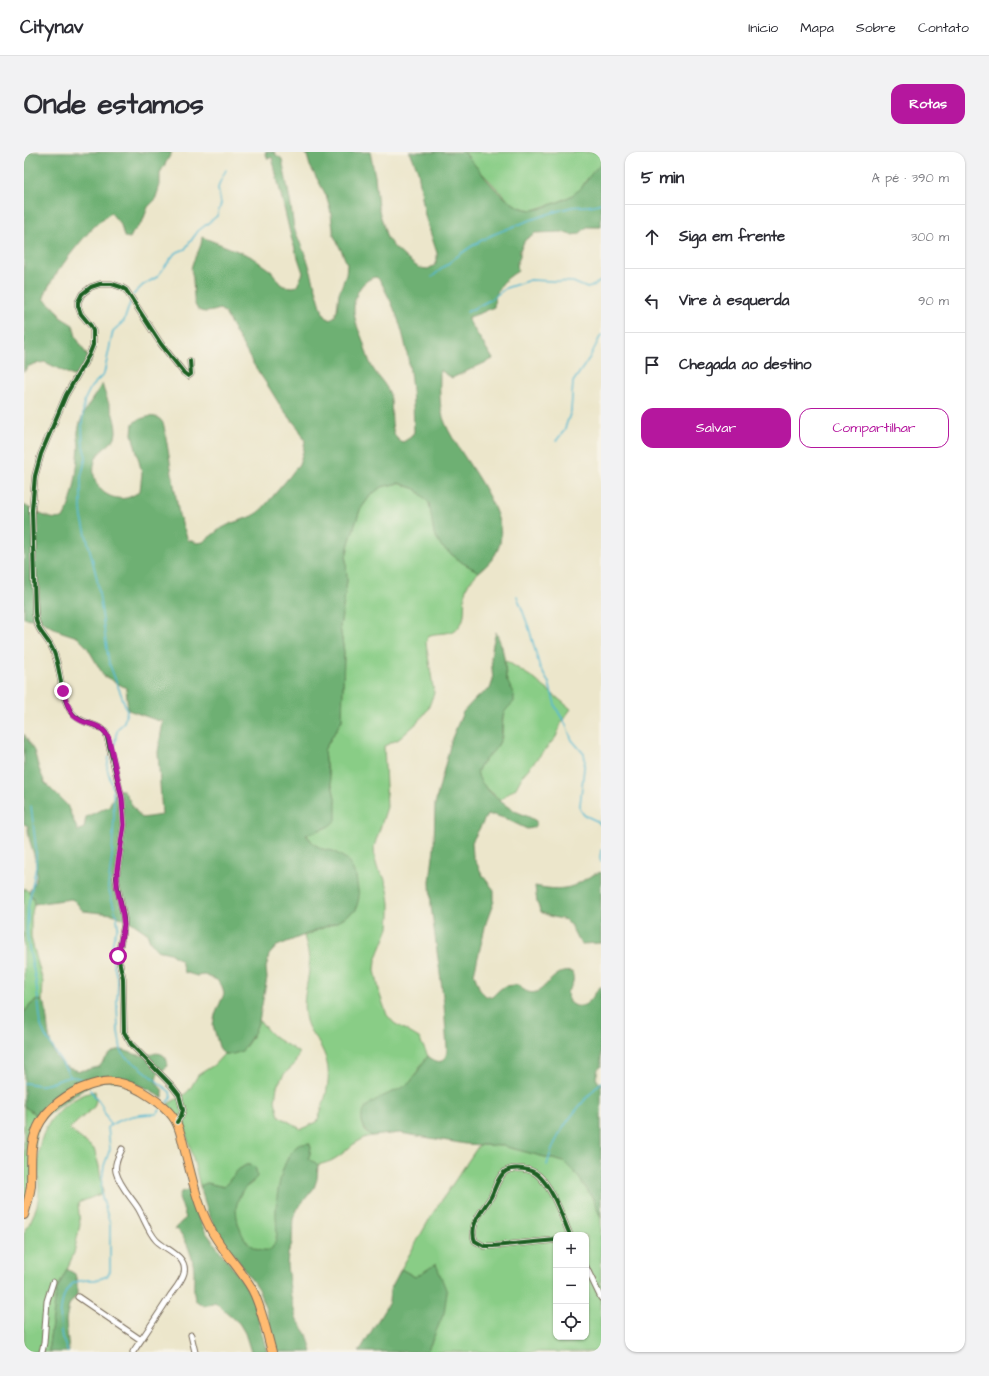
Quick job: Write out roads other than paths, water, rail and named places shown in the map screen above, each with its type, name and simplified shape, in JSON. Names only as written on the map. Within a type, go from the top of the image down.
[{"type":"highway","points":[[24,1215],[28,1202],[30,1186],[31,1145],[42,1120],[49,1111],[59,1102],[82,1088],[102,1082],[113,1082],[134,1087],[155,1099],[168,1111],[176,1122],[203,1214],[215,1238],[239,1269],[252,1289],[262,1312],[272,1352]]},
{"type":"street","points":[[176,1122],[181,1116],[183,1110],[179,1095],[131,1044],[124,1032],[123,978],[118,956],[124,919],[116,878],[124,825],[122,798],[109,739],[102,728],[80,721],[71,712],[63,691],[53,650],[39,631],[37,625],[35,612],[32,510],[35,476],[41,454],[66,395],[89,355],[93,345],[93,331],[91,326],[81,314],[78,306],[78,302],[82,294],[91,287],[100,284],[112,284],[121,287],[130,294],[166,350],[188,376],[191,374],[190,360]]},
{"type":"street","points":[[122,1149],[116,1162],[116,1172],[119,1179],[139,1209],[153,1236],[161,1245],[178,1256],[184,1268],[184,1273],[177,1287],[132,1352]]},
{"type":"street","points":[[553,1240],[493,1246],[484,1246],[475,1241],[473,1233],[476,1220],[490,1199],[504,1172],[515,1169],[538,1174],[546,1183],[551,1192],[569,1232]]},
{"type":"street","points":[[586,1268],[601,1298]]},
{"type":"street","points":[[42,1352],[47,1301],[53,1282]]},
{"type":"street","points":[[78,1297],[141,1340]]},
{"type":"street","points":[[191,1335],[195,1352]]},
{"type":"waterway","points":[[133,295],[143,285],[157,277],[175,253],[185,249],[198,231],[217,216],[221,204],[218,189],[226,170]]},
{"type":"waterway","points":[[432,277],[460,254],[492,235],[529,220],[558,211],[572,207],[601,203]]},
{"type":"waterway","points":[[467,312],[490,300],[506,288],[530,280],[573,282],[587,288],[601,281]]},
{"type":"waterway","points":[[115,744],[118,729],[124,722],[127,710],[109,663],[97,579],[82,518],[81,477],[86,457],[83,446],[82,424],[84,401],[91,387],[104,374],[113,331],[124,321],[131,300]]},
{"type":"waterway","points":[[556,441],[564,431],[571,411],[573,382],[590,357],[601,335]]},
{"type":"waterway","points":[[517,596],[529,628],[540,668],[549,683],[556,708],[566,725],[572,740],[584,754],[585,759],[580,809],[584,815],[597,821],[601,825]]},
{"type":"waterway","points":[[109,757],[107,768],[113,789],[114,818],[112,856],[108,887],[117,917],[118,927],[112,947],[113,962],[118,982],[118,1031],[121,1050],[125,1057],[140,1067],[170,1092],[171,1097],[167,1103]]},
{"type":"waterway","points":[[31,806],[36,848],[36,867],[28,907],[27,933],[29,948],[36,982],[41,1026],[70,1076]]},
{"type":"waterway","points":[[601,850],[601,862]]},
{"type":"waterway","points":[[24,1083],[43,1085],[69,1077],[74,1077],[85,1082]]},
{"type":"waterway","points":[[547,1165],[556,1141],[568,1120],[601,1082]]},
{"type":"waterway","points":[[90,1090],[101,1104],[110,1125]]},
{"type":"waterway","points":[[68,1352],[62,1338],[60,1324],[61,1308],[65,1293],[69,1287],[76,1282],[95,1280],[107,1276],[110,1271],[110,1224],[102,1197],[101,1188],[104,1166],[110,1149],[108,1127],[125,1118],[138,1115],[156,1114],[160,1110]]}]
